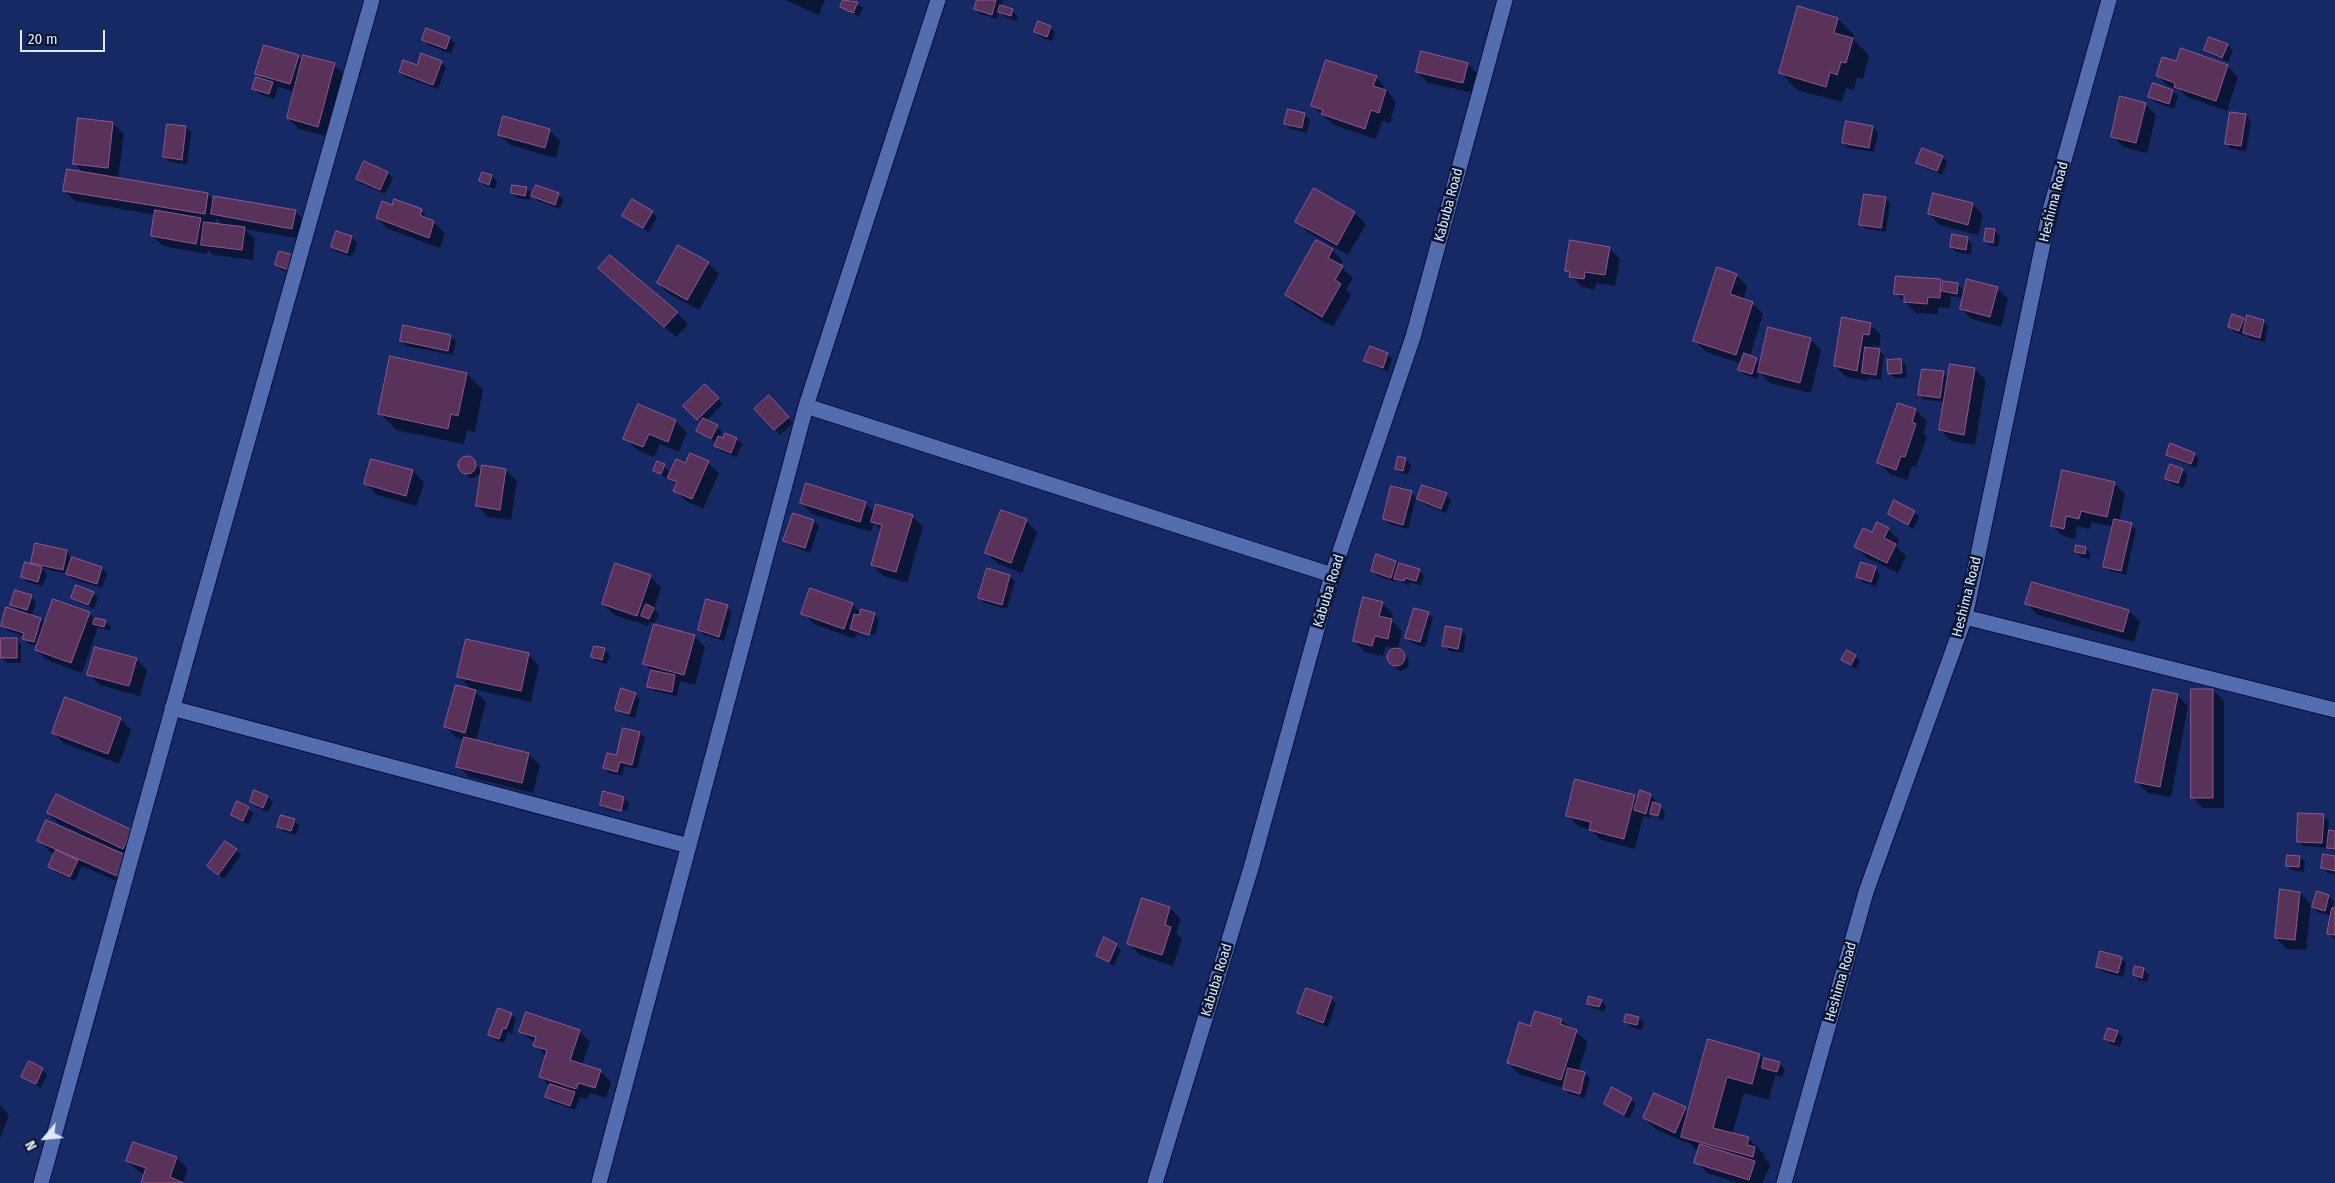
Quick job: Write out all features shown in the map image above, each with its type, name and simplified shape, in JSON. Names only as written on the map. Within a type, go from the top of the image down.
[{"type":"street","points":[[41,1183],[172,708],[372,0]]},
{"type":"street","points":[[599,1183],[806,406],[938,0]]},
{"type":"street","name":"Kabuba Road","points":[[1155,1183],[1254,859],[1332,575],[1413,337],[1505,0]]},
{"type":"street","name":"Heshima Road","points":[[1784,1183],[1866,892],[1965,617],[2050,210],[2109,0]]},
{"type":"street","points":[[806,406],[1332,575]]},
{"type":"street","points":[[1965,617],[2335,710]]},
{"type":"street","points":[[172,708],[689,846]]},
{"type":"building","points":[[843,0],[858,2],[853,13],[840,7]]},
{"type":"building","points":[[977,0],[996,0],[992,15],[974,9]]},
{"type":"building","points":[[1000,5],[1013,9],[1011,16],[998,12]]},
{"type":"building","points":[[1798,6],[1838,18],[1834,33],[1853,38],[1846,63],[1841,62],[1837,75],[1830,72],[1826,87],[1779,73]]},
{"type":"building","points":[[1038,21],[1051,26],[1047,37],[1034,32]]},
{"type":"building","points":[[426,28],[450,37],[446,49],[422,40]]},
{"type":"building","points":[[2209,37],[2228,44],[2222,58],[2204,50]]},
{"type":"building","points":[[264,45],[299,55],[290,84],[255,74]]},
{"type":"building","points":[[2181,48],[2228,65],[2216,101],[2174,87],[2175,83],[2156,76],[2162,57],[2176,61]]},
{"type":"building","points":[[1421,51],[1468,63],[1463,83],[1416,72]]},
{"type":"building","points":[[421,53],[442,61],[433,85],[399,72],[403,60],[417,65]]},
{"type":"building","points":[[303,55],[335,63],[318,127],[287,118]]},
{"type":"building","points":[[1326,60],[1377,76],[1373,86],[1386,90],[1379,113],[1371,110],[1365,129],[1321,114],[1323,110],[1311,106]]},
{"type":"building","points":[[256,77],[273,82],[269,94],[252,89]]},
{"type":"building","points":[[2153,83],[2173,90],[2169,104],[2148,97]]},
{"type":"building","points":[[2120,96],[2146,103],[2136,143],[2111,137]]},
{"type":"building","points":[[1288,109],[1305,113],[1302,128],[1284,124]]},
{"type":"building","points":[[2230,112],[2246,114],[2241,146],[2225,144]]},
{"type":"building","points":[[503,116],[550,129],[545,148],[498,135]]},
{"type":"building","points":[[78,118],[113,122],[108,168],[73,164]]},
{"type":"building","points":[[1846,121],[1873,126],[1869,148],[1842,143]]},
{"type":"building","points":[[167,124],[186,126],[182,160],[163,157]]},
{"type":"building","points":[[1922,148],[1943,156],[1937,171],[1916,163]]},
{"type":"building","points":[[364,161],[388,172],[380,190],[356,179]]},
{"type":"building","points":[[67,169],[208,193],[205,214],[63,191]]},
{"type":"building","points":[[482,172],[492,175],[489,185],[479,181]]},
{"type":"building","points":[[512,185],[527,187],[525,196],[511,193]]},
{"type":"building","points":[[536,185],[559,193],[555,205],[531,196]]},
{"type":"building","points":[[1314,188],[1355,212],[1337,245],[1295,222]]},
{"type":"building","points":[[1933,193],[1973,203],[1968,225],[1928,214]]},
{"type":"building","points":[[1864,194],[1886,197],[1881,228],[1859,225]]},
{"type":"building","points":[[214,196],[296,210],[292,229],[211,214]]},
{"type":"building","points":[[394,199],[422,209],[420,215],[434,221],[429,238],[376,218],[382,201],[392,205]]},
{"type":"building","points":[[632,199],[653,211],[643,228],[622,216]]},
{"type":"building","points":[[155,210],[201,218],[196,244],[151,236]]},
{"type":"building","points":[[204,222],[245,227],[242,250],[201,245]]},
{"type":"building","points":[[1986,228],[1995,229],[1993,243],[1984,241]]},
{"type":"building","points":[[336,231],[352,236],[347,253],[331,247]]},
{"type":"building","points":[[1952,234],[1968,237],[1966,250],[1950,247]]},
{"type":"building","points":[[1316,240],[1333,249],[1328,258],[1343,266],[1335,280],[1341,284],[1322,317],[1285,295]]},
{"type":"building","points":[[1570,240],[1610,247],[1605,275],[1585,272],[1584,279],[1569,277],[1570,272],[1565,271]]},
{"type":"building","points":[[678,245],[709,262],[687,300],[657,283]]},
{"type":"building","points":[[279,251],[293,255],[288,270],[275,265]]},
{"type":"building","points":[[610,255],[678,312],[664,327],[598,268]]},
{"type":"building","points":[[1717,267],[1737,274],[1730,294],[1753,302],[1736,355],[1693,341]]},
{"type":"building","points":[[1896,276],[1941,279],[1940,298],[1928,297],[1927,304],[1904,302],[1904,295],[1894,294]]},
{"type":"building","points":[[1967,279],[1998,287],[1990,317],[1960,309]]},
{"type":"building","points":[[1943,281],[1958,283],[1957,294],[1942,291]]},
{"type":"building","points":[[2232,314],[2244,318],[2239,331],[2228,327]]},
{"type":"building","points":[[2247,315],[2264,320],[2260,338],[2243,333]]},
{"type":"building","points":[[1842,317],[1871,323],[1869,335],[1863,334],[1857,371],[1834,366]]},
{"type":"building","points":[[403,325],[451,335],[448,351],[400,341]]},
{"type":"building","points":[[1768,327],[1811,338],[1800,383],[1758,372]]},
{"type":"building","points":[[1370,346],[1388,353],[1383,368],[1364,361]]},
{"type":"building","points":[[1865,347],[1880,349],[1876,375],[1862,373]]},
{"type":"building","points":[[1744,353],[1757,358],[1752,374],[1738,370]]},
{"type":"building","points":[[390,356],[467,373],[458,416],[451,414],[448,429],[378,414]]},
{"type":"building","points":[[1901,359],[1902,373],[1888,374],[1887,360]]},
{"type":"building","points":[[1950,364],[1975,368],[1964,435],[1939,430]]},
{"type":"building","points":[[1922,369],[1944,371],[1940,398],[1918,395]]},
{"type":"building","points":[[705,384],[719,398],[697,420],[683,406]]},
{"type":"building","points":[[769,395],[789,417],[774,430],[754,409]]},
{"type":"building","points":[[1898,403],[1916,409],[1912,422],[1916,424],[1905,457],[1901,456],[1896,470],[1877,463]]},
{"type":"building","points":[[638,404],[676,420],[668,442],[649,434],[643,447],[623,439]]},
{"type":"building","points":[[703,418],[718,425],[711,439],[696,431]]},
{"type":"building","points":[[725,433],[737,438],[731,453],[714,446],[718,436],[723,438]]},
{"type":"building","points":[[2170,443],[2195,453],[2191,464],[2166,455]]},
{"type":"building","points":[[690,453],[709,461],[692,499],[673,491],[677,482],[667,478],[676,459],[685,463]]},
{"type":"building","points":[[467,456],[475,461],[476,465],[471,473],[467,474],[459,469],[458,465],[463,457]]},
{"type":"building","points":[[1398,456],[1406,458],[1403,471],[1395,469]]},
{"type":"building","points":[[371,459],[413,470],[406,496],[364,484]]},
{"type":"building","points":[[657,461],[665,464],[661,474],[653,471]]},
{"type":"building","points":[[2170,464],[2183,469],[2178,483],[2165,479]]},
{"type":"building","points":[[482,465],[506,469],[500,510],[476,506]]},
{"type":"building","points":[[2062,470],[2115,482],[2107,517],[2081,511],[2079,519],[2066,516],[2064,529],[2051,526]]},
{"type":"building","points":[[806,483],[866,502],[860,522],[800,503]]},
{"type":"building","points":[[1422,485],[1447,493],[1441,509],[1417,499]]},
{"type":"building","points":[[1391,486],[1412,491],[1403,525],[1383,519]]},
{"type":"building","points":[[1894,500],[1915,511],[1908,525],[1888,514]]},
{"type":"building","points":[[876,504],[913,515],[896,572],[871,565],[882,525],[871,522]]},
{"type":"building","points":[[1001,510],[1027,519],[1011,563],[985,553]]},
{"type":"building","points":[[793,513],[814,520],[805,548],[783,541]]},
{"type":"building","points":[[2114,519],[2132,523],[2121,571],[2103,567]]},
{"type":"building","points":[[1877,522],[1889,528],[1884,538],[1896,544],[1887,563],[1854,547],[1863,528],[1872,532]]},
{"type":"building","points":[[35,543],[67,550],[63,570],[31,563]]},
{"type":"building","points":[[2076,545],[2086,547],[2085,554],[2075,552]]},
{"type":"building","points":[[1376,554],[1396,561],[1391,578],[1371,571]]},
{"type":"building","points":[[72,557],[102,567],[97,584],[66,574]]},
{"type":"building","points":[[25,562],[42,567],[38,582],[21,577]]},
{"type":"building","points":[[1861,562],[1876,567],[1871,582],[1856,577]]},
{"type":"building","points":[[615,563],[651,575],[637,616],[602,604]]},
{"type":"building","points":[[1399,563],[1420,569],[1416,581],[1405,578],[1404,581],[1394,579]]},
{"type":"building","points":[[987,568],[1010,575],[1002,605],[978,598]]},
{"type":"building","points":[[2032,582],[2129,610],[2123,632],[2025,604]]},
{"type":"building","points":[[76,585],[94,592],[88,605],[71,598]]},
{"type":"building","points":[[810,588],[853,603],[844,629],[801,614]]},
{"type":"building","points":[[15,590],[32,595],[27,610],[10,605]]},
{"type":"building","points":[[1363,597],[1383,602],[1379,616],[1392,619],[1388,639],[1375,636],[1372,646],[1353,641]]},
{"type":"building","points":[[53,599],[90,612],[71,663],[35,650]]},
{"type":"building","points":[[706,599],[728,605],[719,637],[698,630]]},
{"type":"building","points":[[646,604],[654,608],[649,619],[641,616]]},
{"type":"building","points":[[6,607],[41,618],[34,642],[22,639],[24,633],[1,626]]},
{"type":"building","points":[[1414,608],[1429,612],[1420,642],[1405,638]]},
{"type":"building","points":[[861,609],[875,613],[869,635],[850,629],[854,614],[859,615]]},
{"type":"building","points":[[95,618],[106,620],[104,627],[93,624]]},
{"type":"building","points":[[654,624],[695,635],[684,675],[643,664]]},
{"type":"building","points":[[1446,626],[1462,629],[1458,649],[1442,646]]},
{"type":"building","points":[[1,638],[17,638],[17,658],[1,658]]},
{"type":"building","points":[[466,639],[529,653],[521,691],[457,677]]},
{"type":"building","points":[[594,646],[605,648],[602,660],[591,657]]},
{"type":"building","points":[[95,647],[137,658],[129,686],[87,675]]},
{"type":"building","points":[[1396,648],[1402,651],[1405,657],[1402,663],[1396,666],[1390,663],[1387,657],[1390,651]]},
{"type":"building","points":[[1847,650],[1856,655],[1851,665],[1841,660]]},
{"type":"building","points":[[651,670],[675,675],[672,692],[647,687]]},
{"type":"building","points":[[456,685],[476,690],[465,733],[444,727]]},
{"type":"building","points":[[621,688],[636,693],[629,714],[615,710]]},
{"type":"building","points":[[2153,689],[2178,694],[2160,787],[2135,782]]},
{"type":"building","points":[[2191,689],[2213,689],[2213,798],[2191,798]]},
{"type":"building","points":[[65,697],[121,718],[108,754],[52,733]]},
{"type":"building","points":[[623,728],[640,732],[632,765],[620,762],[617,772],[603,768],[607,753],[616,755]]},
{"type":"building","points":[[464,737],[529,753],[522,783],[456,767]]},
{"type":"building","points":[[1575,779],[1635,795],[1624,839],[1589,830],[1591,822],[1566,816]]},
{"type":"building","points":[[254,790],[268,796],[263,808],[250,802]]},
{"type":"building","points":[[1640,790],[1651,794],[1646,814],[1634,810]]},
{"type":"building","points":[[603,791],[624,797],[621,811],[600,805]]},
{"type":"building","points":[[56,794],[132,830],[123,849],[47,813]]},
{"type":"building","points":[[237,801],[249,807],[243,821],[231,815]]},
{"type":"building","points":[[1653,802],[1661,805],[1658,816],[1650,814]]},
{"type":"building","points":[[2298,813],[2324,814],[2322,843],[2297,842]]},
{"type":"building","points":[[281,815],[295,819],[291,831],[277,827]]},
{"type":"building","points":[[46,820],[126,855],[117,876],[37,841]]},
{"type":"building","points":[[2329,830],[2335,831],[2335,849],[2327,848]]},
{"type":"building","points":[[225,841],[237,849],[218,875],[207,866]]},
{"type":"building","points":[[56,850],[78,860],[70,877],[48,867]]},
{"type":"building","points":[[2323,854],[2335,856],[2335,871],[2321,868]]},
{"type":"building","points":[[2287,855],[2300,856],[2299,867],[2286,866]]},
{"type":"building","points":[[2280,889],[2300,892],[2295,940],[2275,938]]},
{"type":"building","points":[[2317,891],[2329,895],[2325,911],[2312,907]]},
{"type":"building","points":[[1142,898],[1170,907],[1165,925],[1171,927],[1162,955],[1127,944]]},
{"type":"building","points":[[2332,908],[2335,908],[2335,935],[2327,934]]},
{"type":"building","points":[[1104,937],[1117,944],[1109,962],[1096,956]]},
{"type":"building","points":[[2100,951],[2122,957],[2118,973],[2096,967]]},
{"type":"building","points":[[2135,966],[2144,968],[2142,978],[2133,975]]},
{"type":"building","points":[[1306,988],[1332,997],[1323,1023],[1297,1013]]},
{"type":"building","points":[[1589,996],[1602,1000],[1599,1007],[1587,1004]]},
{"type":"building","points":[[498,1008],[512,1013],[506,1029],[503,1028],[499,1039],[488,1035]]},
{"type":"building","points":[[1535,1011],[1562,1019],[1560,1024],[1577,1030],[1561,1080],[1507,1063],[1519,1022],[1530,1026]]},
{"type":"building","points":[[526,1012],[580,1030],[570,1060],[601,1070],[595,1088],[579,1083],[576,1089],[539,1077],[547,1050],[533,1046],[536,1037],[519,1032]]},
{"type":"building","points":[[1626,1014],[1639,1017],[1637,1025],[1624,1022]]},
{"type":"building","points":[[2108,1028],[2118,1031],[2114,1042],[2104,1039]]},
{"type":"building","points":[[1708,1039],[1760,1054],[1752,1084],[1727,1077],[1713,1128],[1749,1137],[1747,1145],[1755,1147],[1753,1157],[1681,1137]]},
{"type":"building","points":[[1764,1058],[1780,1062],[1777,1072],[1762,1068]]},
{"type":"building","points":[[29,1061],[43,1068],[36,1084],[21,1077]]},
{"type":"building","points":[[1568,1068],[1585,1072],[1580,1094],[1563,1089]]},
{"type":"building","points":[[550,1084],[575,1092],[570,1106],[545,1097]]},
{"type":"building","points":[[1612,1087],[1632,1098],[1624,1115],[1604,1104]]},
{"type":"building","points":[[1654,1093],[1686,1107],[1675,1133],[1643,1118]]},
{"type":"building","points":[[133,1142],[177,1157],[170,1177],[184,1183],[141,1183],[146,1168],[126,1161]]},
{"type":"building","points":[[1700,1144],[1755,1161],[1749,1180],[1694,1163]]}]
